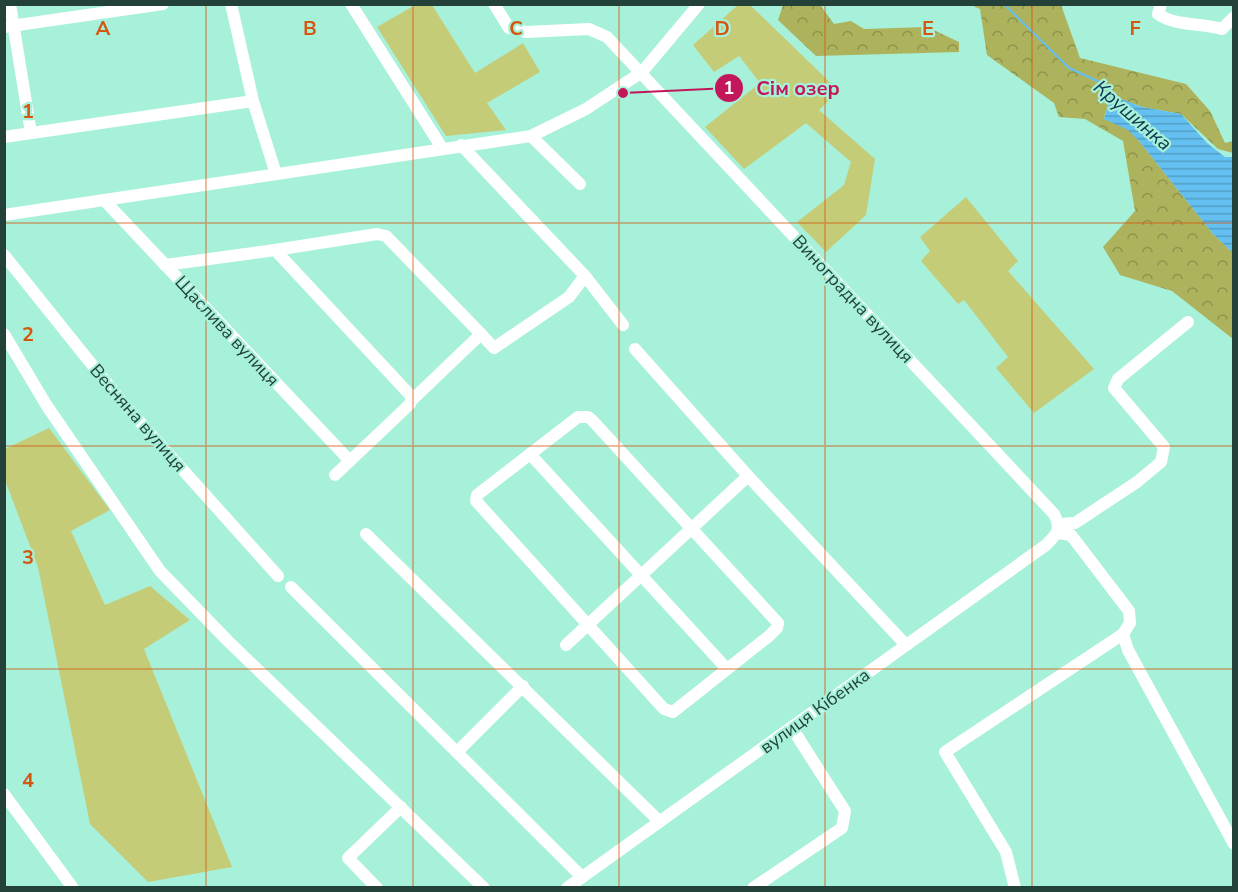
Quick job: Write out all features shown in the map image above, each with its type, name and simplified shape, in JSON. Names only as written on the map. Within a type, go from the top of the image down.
[{"type":"street","points":[[10,4],[9,27],[32,133]]},
{"type":"street","points":[[9,27],[163,4]]},
{"type":"street","points":[[231,4],[253,101],[276,174]]},
{"type":"street","points":[[351,4],[442,148]]},
{"type":"street","name":"Виноградна вулиця","points":[[494,4],[509,28],[526,32],[589,29],[607,37],[642,72],[1054,514],[1058,528],[1071,535],[1129,611],[1130,623],[1123,634]]},
{"type":"street","points":[[4,215],[531,136],[586,109],[642,72],[699,4]]},
{"type":"street","points":[[1161,4],[1158,15],[1168,21],[1201,23],[1222,29],[1233,17]]},
{"type":"street","points":[[4,137],[253,101]]},
{"type":"street","points":[[531,136],[580,184]]},
{"type":"street","points":[[461,146],[585,276],[623,325]]},
{"type":"street","name":"Щаслива вулиця","points":[[104,200],[350,461]]},
{"type":"street","points":[[165,265],[377,234],[386,236],[494,348],[569,297],[585,276]]},
{"type":"street","points":[[275,250],[405,388],[412,400]]},
{"type":"street","name":"Весняна вулиця","points":[[4,255],[122,402],[278,576]]},
{"type":"street","points":[[1058,528],[1075,523],[1137,482],[1161,462],[1164,447],[1114,388],[1118,379],[1188,322]]},
{"type":"street","points":[[4,334],[48,406],[160,572],[228,641],[484,888]]},
{"type":"street","points":[[335,475],[481,334]]},
{"type":"street","points":[[635,349],[748,476],[906,645]]},
{"type":"street","points":[[578,417],[588,417],[778,623],[777,628],[673,712],[668,712],[587,626],[476,501],[477,495],[530,454],[578,417]]},
{"type":"street","points":[[530,454],[727,669]]},
{"type":"street","points":[[566,645],[748,476]]},
{"type":"street","name":"вулиця Кібенка","points":[[567,888],[1046,545],[1058,528]]},
{"type":"street","points":[[366,534],[659,821]]},
{"type":"street","points":[[291,587],[582,877]]},
{"type":"street","points":[[1015,888],[1006,852],[945,752],[1123,634],[1139,671],[1233,844]]},
{"type":"street","points":[[457,752],[523,686]]},
{"type":"street","points":[[753,888],[842,828],[845,821],[845,811],[792,728]]},
{"type":"street","points":[[4,794],[73,888]]},
{"type":"street","points":[[377,888],[348,858],[401,807]]},
{"type":"green space","points":[[417,4],[432,5],[475,73],[523,43],[540,72],[487,103],[506,130],[446,136],[377,27]]},
{"type":"green space","points":[[738,5],[750,5],[839,91],[819,110],[875,159],[866,215],[826,252],[797,222],[844,185],[851,162],[806,123],[744,169],[705,127],[760,83],[739,56],[714,72],[693,45]]},
{"type":"green space","points":[[783,5],[820,5],[834,24],[851,21],[864,29],[927,27],[959,42],[959,52],[816,56],[778,20]]},
{"type":"green space","points":[[971,5],[1061,5],[1080,58],[1186,84],[1210,111],[1225,143],[1233,141],[1233,153],[1218,149],[1181,114],[1142,107],[1111,95],[1104,118],[1129,130],[1213,234],[1233,253],[1233,339],[1172,291],[1120,275],[1103,247],[1135,211],[1123,141],[1085,119],[1059,117],[1054,103],[987,55],[980,9]]},
{"type":"green space","points":[[966,197],[1018,261],[1008,271],[1094,369],[1034,413],[996,368],[1008,357],[964,300],[958,304],[921,261],[930,251],[920,237]]},
{"type":"green space","points":[[49,428],[110,510],[71,531],[105,605],[150,586],[190,620],[144,649],[232,867],[148,882],[90,824],[38,567],[5,480],[5,449]]},
{"type":"water","points":[[1111,95],[1142,107],[1181,114],[1207,143],[1225,157],[1233,157],[1233,253],[1213,234],[1139,141],[1128,130],[1104,119]]},
{"type":"waterway","name":"Крушинка","points":[[1004,4],[1069,68],[1104,84],[1119,99]]},
{"type":"place","name":"Сім озер","points":[[623,93]]}]
